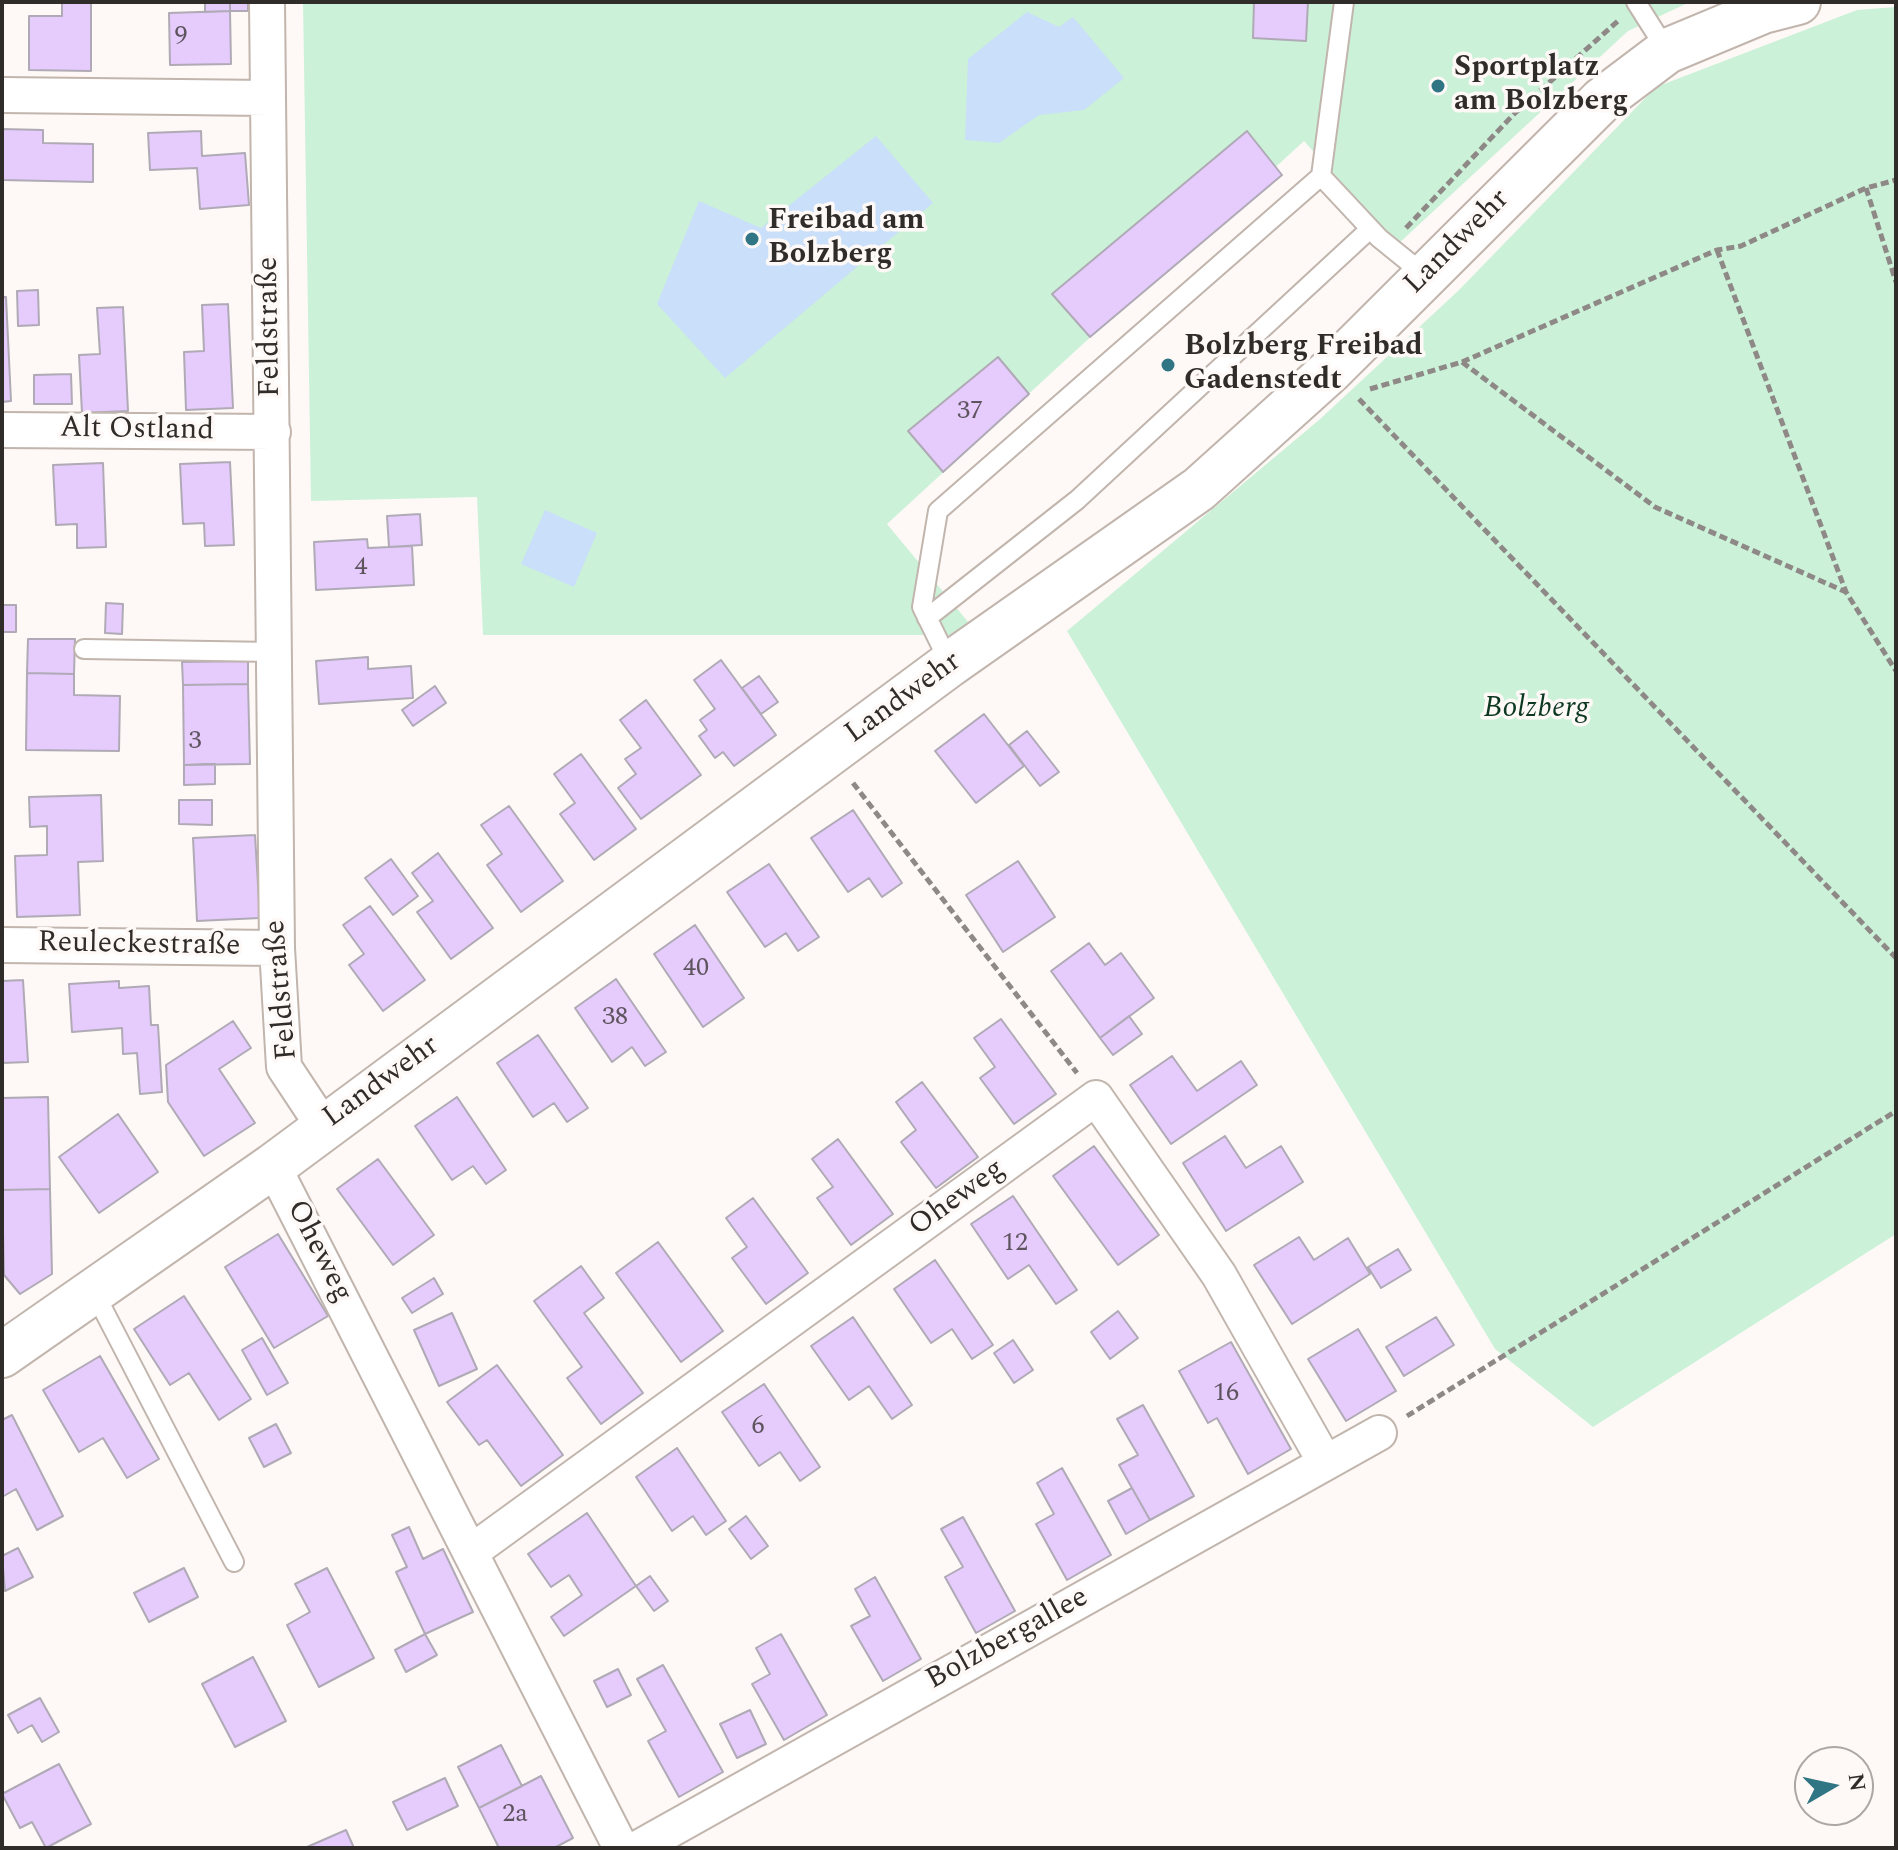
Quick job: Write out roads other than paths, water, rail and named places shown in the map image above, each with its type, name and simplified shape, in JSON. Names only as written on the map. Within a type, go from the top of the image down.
[{"type":"street","name":"Feldstraße","points":[[267,2],[277,948],[284,1067],[323,1126]]},
{"type":"street","name":"Landwehr","points":[[2,1355],[273,1166],[950,664],[1199,489],[1330,371],[1409,263],[1602,100],[1667,51],[1763,11],[1798,2]]},
{"type":"street","points":[[2,95],[268,98]]},
{"type":"street","name":"Alt Ostland","points":[[2,430],[273,432]]},
{"type":"street","name":"Reuleckestraße","points":[[2,945],[277,948]]},
{"type":"street","name":"Oheweg","points":[[471,1552],[1096,1098],[1219,1275],[1325,1462]]},
{"type":"street","name":"Oheweg","points":[[273,1166],[621,1848]]},
{"type":"street","name":"Bolzbergallee","points":[[638,1848],[1379,1433]]},
{"type":"lane","points":[[950,664],[922,607],[938,511],[1321,176],[1344,2]]},
{"type":"lane","points":[[1637,6],[1667,51]]},
{"type":"lane","points":[[1321,176],[1370,229],[1409,263]]},
{"type":"lane","points":[[927,618],[1077,500],[1370,229]]},
{"type":"lane","points":[[84,649],[274,652]]},
{"type":"lane","points":[[93,1290],[234,1562]]},
{"type":"water","points":[[1027,12],[1059,27],[1073,17],[1124,78],[1084,110],[1039,115],[999,143],[965,140],[968,59]]},
{"type":"water","points":[[876,136],[933,203],[725,378],[657,304],[699,201],[761,228]]},
{"type":"water","points":[[545,510],[597,533],[574,587],[521,564]]},
{"type":"place","name":"Sportplatz am Bolzberg","points":[[1438,86]]},
{"type":"place","name":"Freibad am Bolzberg","points":[[752,239]]},
{"type":"place","name":"Bolzberg Freibad Gadenstedt","points":[[1168,365]]},
{"type":"park label","name":"Bolzberg","points":[[1536,710]]}]
